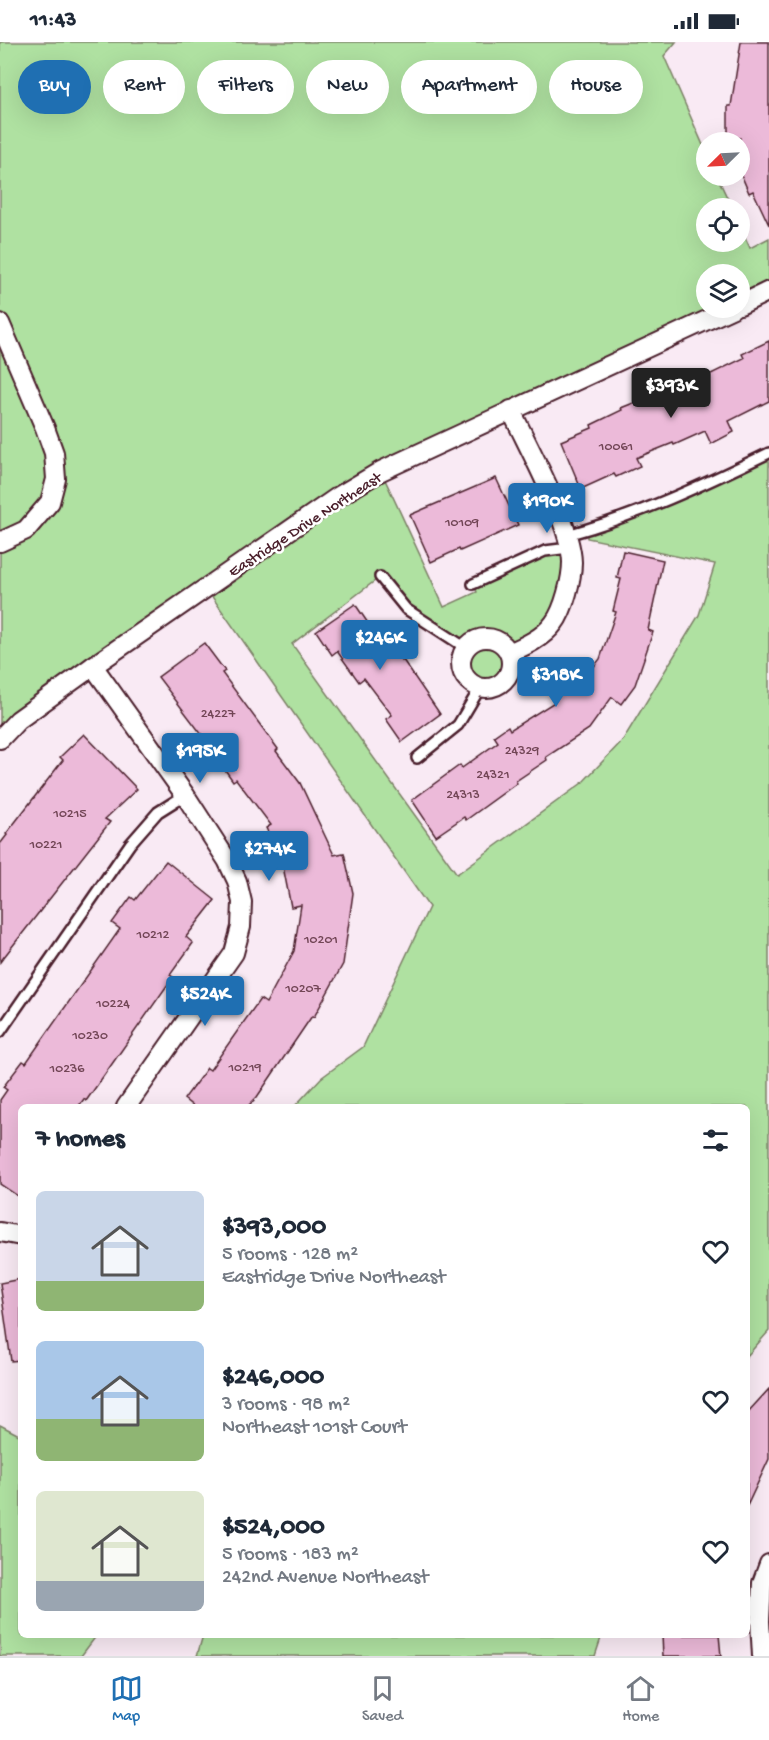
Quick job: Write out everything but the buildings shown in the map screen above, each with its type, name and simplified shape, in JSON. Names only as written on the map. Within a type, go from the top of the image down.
[{"type":"street","points":[[750,300],[769,291]]},
{"type":"street","name":"Eastridge Drive Northeast","points":[[0,739],[18,720],[93,666],[339,496],[381,471],[712,318]]},
{"type":"street","points":[[0,542],[26,530],[50,502],[56,479],[54,453],[1,326]]},
{"type":"street","points":[[508,653],[532,642],[554,623],[565,601],[572,562],[568,542],[550,493],[511,410]]},
{"type":"street","points":[[486,638],[501,642],[512,662],[507,677],[495,687],[480,687],[466,678],[461,663],[466,648],[472,642],[486,638]]},
{"type":"street","points":[[93,666],[185,795],[227,860],[237,881],[242,902],[241,927],[234,953],[128,1104]]},
{"type":"street","points":[[0,1232],[18,1235]]},
{"type":"street","points":[[762,1656],[760,1621],[762,1583],[769,1564]]},
{"type":"lane","points":[[473,584],[695,489],[769,453]]},
{"type":"lane","points":[[380,577],[406,609],[466,648]]},
{"type":"lane","points":[[417,758],[458,725],[480,687]]},
{"type":"lane","points":[[0,1032],[130,844],[158,812],[185,795]]},
{"type":"green space","points":[[0,42],[676,42],[664,56],[697,132],[696,186],[722,186],[727,198],[696,198],[696,252],[750,252],[750,248],[769,238],[769,291],[750,300],[750,264],[696,264],[696,318],[711,318],[381,471],[444,607],[477,592],[473,584],[545,551],[569,548],[554,623],[509,653],[510,669],[505,680],[495,686],[484,687],[473,684],[465,676],[462,664],[466,648],[406,609],[380,577],[292,644],[457,874],[582,783],[623,740],[699,615],[715,564],[587,538],[587,530],[769,453],[769,1331],[750,1353],[750,1104],[297,1104],[321,1078],[363,1047],[429,907],[206,588],[0,739]]},
{"type":"green space","points":[[0,1425],[18,1434],[18,1638],[95,1638],[81,1656],[0,1656]]},
{"type":"green space","points":[[202,1638],[601,1638],[595,1656],[197,1656]]}]
